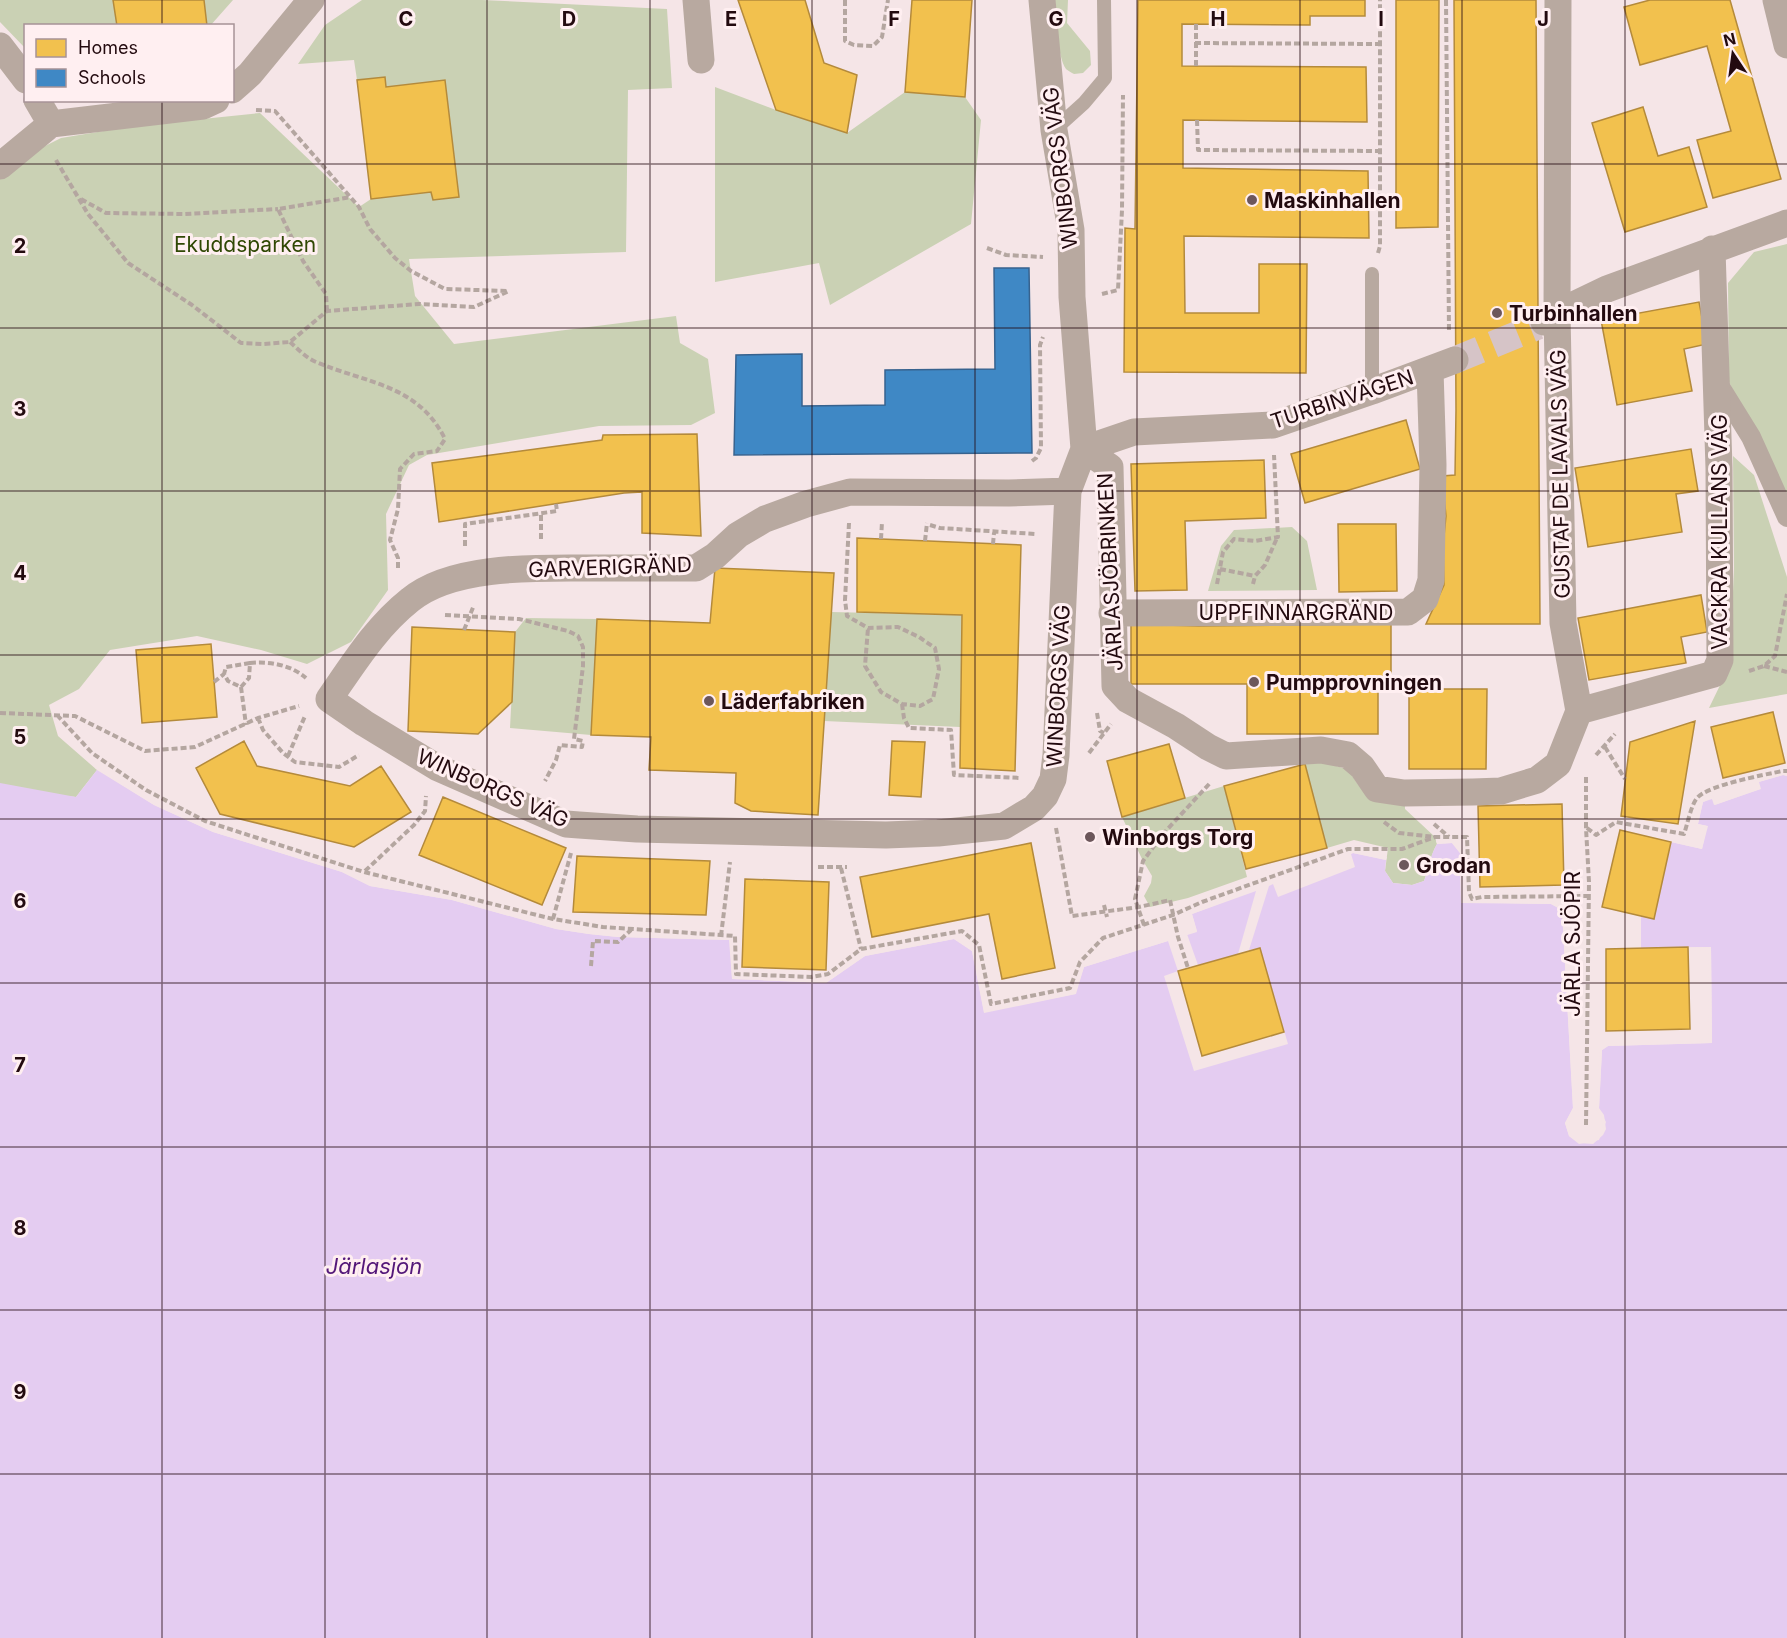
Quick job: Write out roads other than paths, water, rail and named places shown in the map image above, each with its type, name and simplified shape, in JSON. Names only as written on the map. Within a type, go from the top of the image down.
[{"type":"street","points":[[234,88],[250,74],[311,0]]},
{"type":"street","points":[[696,0],[700,60]]},
{"type":"street","name":"WINBORGS VÄG","points":[[320,701],[364,723],[438,768],[566,824],[637,829],[886,835],[938,833],[1004,826],[1037,806],[1053,779],[1068,491],[1084,449],[1072,297],[1071,230],[1054,130],[1042,0]]},
{"type":"street","name":"GUSTAF DE LAVALS VÄG","points":[[1558,0],[1547,320],[1563,623],[1579,711]]},
{"type":"street","points":[[1776,0],[1787,45]]},
{"type":"street","points":[[0,46],[24,77]]},
{"type":"street","points":[[38,102],[51,124]]},
{"type":"street","points":[[0,166],[51,124],[192,107],[209,102]]},
{"type":"street","points":[[1547,320],[1607,289],[1787,223]]},
{"type":"street","name":"VACKRA KULLANS VÄG","points":[[1579,711],[1714,674],[1720,660],[1719,468],[1712,249]]},
{"type":"street","name":"TURBINVÄGEN","points":[[1084,449],[1134,432],[1273,425],[1445,364]]},
{"type":"street","name":"UPPFINNARGRÄND","points":[[1112,613],[1408,612],[1425,599],[1431,580],[1433,465],[1445,364]]},
{"type":"street","points":[[1717,382],[1751,437],[1787,517]]},
{"type":"street","name":"JÄRLASJÖBRINKEN","points":[[1084,449],[1110,467],[1115,686],[1128,700],[1176,726],[1208,747],[1227,756],[1321,750],[1348,756],[1362,767],[1377,789],[1404,794],[1501,790],[1537,780],[1558,764],[1579,711]]},
{"type":"street","name":"GARVERIGRÄND","points":[[320,701],[377,630],[411,598],[436,585],[484,573],[541,568],[696,568],[716,556],[738,535],[765,519],[806,504],[850,492],[1068,491]]},
{"type":"lane","points":[[1054,130],[1084,104],[1105,78],[1104,0]]},
{"type":"lane","points":[[1372,274],[1372,391]]},
{"type":"water","name":"Järlasjön","points":[[97,770],[154,805],[213,832],[342,872],[370,886],[452,900],[556,929],[589,934],[730,940],[732,979],[826,983],[865,956],[954,939],[972,951],[984,1012],[1075,994],[1084,967],[1197,932],[1192,914],[1353,853],[1386,860],[1385,871],[1393,883],[1412,885],[1424,881],[1437,844],[1452,843],[1460,853],[1461,902],[1551,904],[1562,910],[1573,1108],[1565,1123],[1569,1136],[1579,1144],[1599,1140],[1606,1122],[1599,1109],[1602,1050],[1608,1046],[1712,1043],[1711,947],[1641,948],[1641,916],[1654,918],[1671,842],[1702,849],[1707,826],[1698,824],[1703,802],[1712,798],[1715,805],[1760,789],[1758,782],[1787,776],[1787,1638],[0,1638],[0,783],[76,797]]},
{"type":"tunnel","points":[[1455,360],[1538,326]]},
{"type":"place","name":"Maskinhallen","points":[[1252,200]]},
{"type":"place","name":"Turbinhallen","points":[[1497,313]]},
{"type":"place","name":"Pumpprovningen","points":[[1254,682]]},
{"type":"place","name":"Läderfabriken","points":[[709,701]]},
{"type":"place","name":"Winborgs Torg","points":[[1090,837]]},
{"type":"place","name":"Grodan","points":[[1404,865]]},
{"type":"park label","name":"Ekuddsparken","points":[[245,244]]}]
